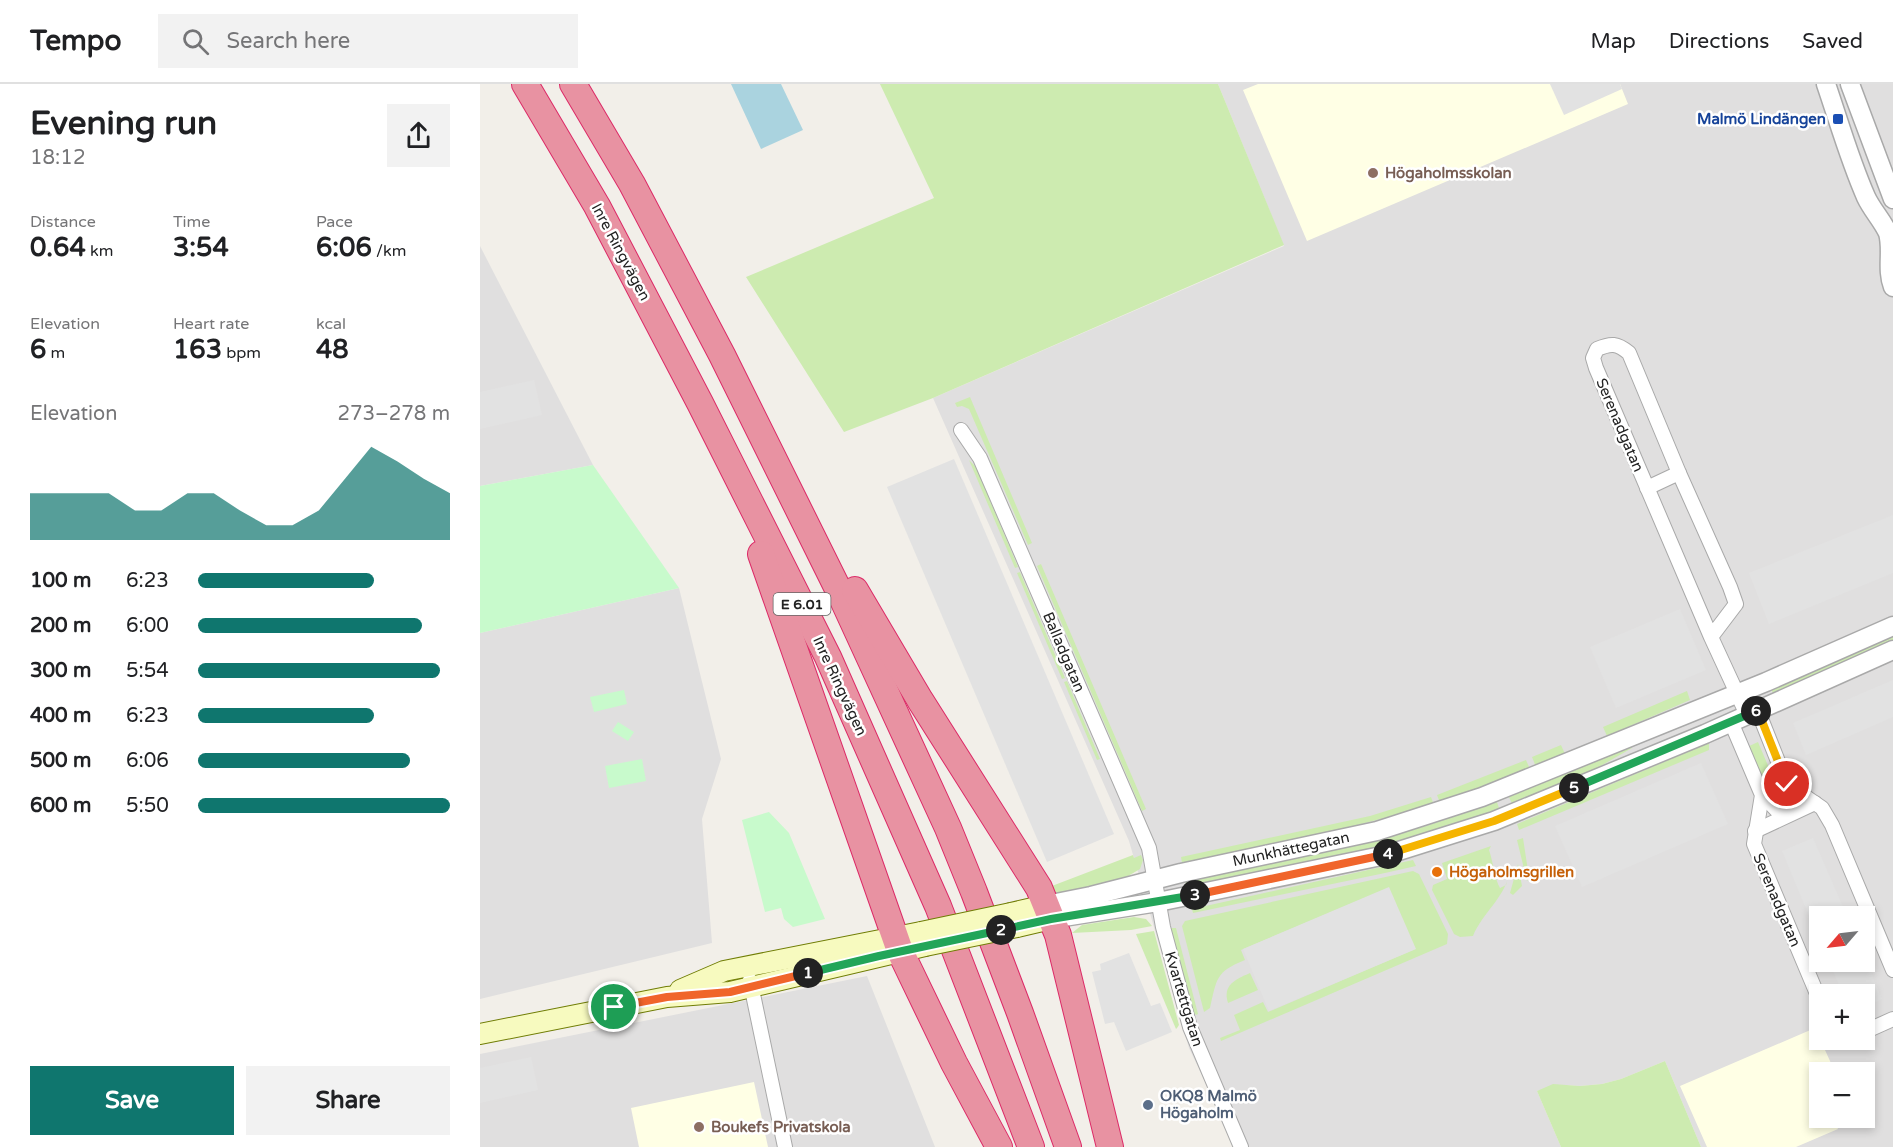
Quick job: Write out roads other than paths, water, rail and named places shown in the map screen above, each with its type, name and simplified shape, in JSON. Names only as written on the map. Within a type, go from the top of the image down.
[{"type":"highway","name":"Inre Ringvägen","points":[[525,84],[597,206],[700,403],[828,657],[938,906],[1031,1147]]},
{"type":"highway","name":"E 6.01","points":[[573,84],[632,184],[751,411],[839,591],[948,828],[1005,971],[1068,1147]]},
{"type":"highway","points":[[700,403],[778,600],[898,944],[954,1063],[999,1147]]},
{"type":"highway","points":[[751,411],[920,700],[1039,888],[1058,935],[1110,1147]]},
{"type":"main road","points":[[667,997],[724,971],[898,944],[1048,912]]},
{"type":"main road","points":[[480,1034],[667,997],[730,992],[898,944]]},
{"type":"street","points":[[1826,84],[1860,183],[1888,232],[1892,251],[1889,274],[1893,287]]},
{"type":"street","points":[[1850,84],[1893,199]]},
{"type":"street","name":"Serenadgatan","points":[[1711,637],[1736,604],[1629,352],[1620,345],[1609,344],[1597,349],[1593,358],[1596,368],[1711,637],[1737,693],[1745,716],[1762,795],[1754,844],[1813,984]]},
{"type":"street","name":"Balladgatan","points":[[961,430],[981,458],[1149,848],[1154,879]]},
{"type":"street","name":"Serenadgatan","points":[[1647,488],[1679,473]]},
{"type":"street","name":"Munkhättegatan","points":[[1048,912],[1091,896],[1154,879],[1377,831],[1461,804],[1537,776],[1893,626]]},
{"type":"street","name":"Munkhättegatan","points":[[1048,912],[1158,902],[1386,855],[1494,821],[1745,716],[1893,650]]},
{"type":"street","name":"Serenadgatan","points":[[1745,716],[1787,784],[1784,817]]},
{"type":"street","points":[[1787,784],[1822,808],[1832,825],[1893,970]]},
{"type":"street","name":"Serenadgatan","points":[[1762,795],[1784,817]]},
{"type":"street","points":[[1755,831],[1815,803]]},
{"type":"street","name":"Kvartettgatan","points":[[1154,879],[1163,927],[1190,1027],[1241,1147]]},
{"type":"street","points":[[747,966],[785,1147]]},
{"type":"street","points":[[1875,1027],[1893,1019]]},
{"type":"water","points":[[731,84],[781,84],[803,130],[761,149]]},
{"type":"place","name":"Malmö Lindängen","points":[[1838,119]]},
{"type":"place","name":"Högaholmsskolan","points":[[1373,173]]},
{"type":"place","name":"Högaholmsgrillen","points":[[1437,872]]},
{"type":"place","name":"OKQ8 Malmö Högaholm","points":[[1148,1105]]},
{"type":"place","name":"Boukefs Privatskola","points":[[699,1127]]}]
